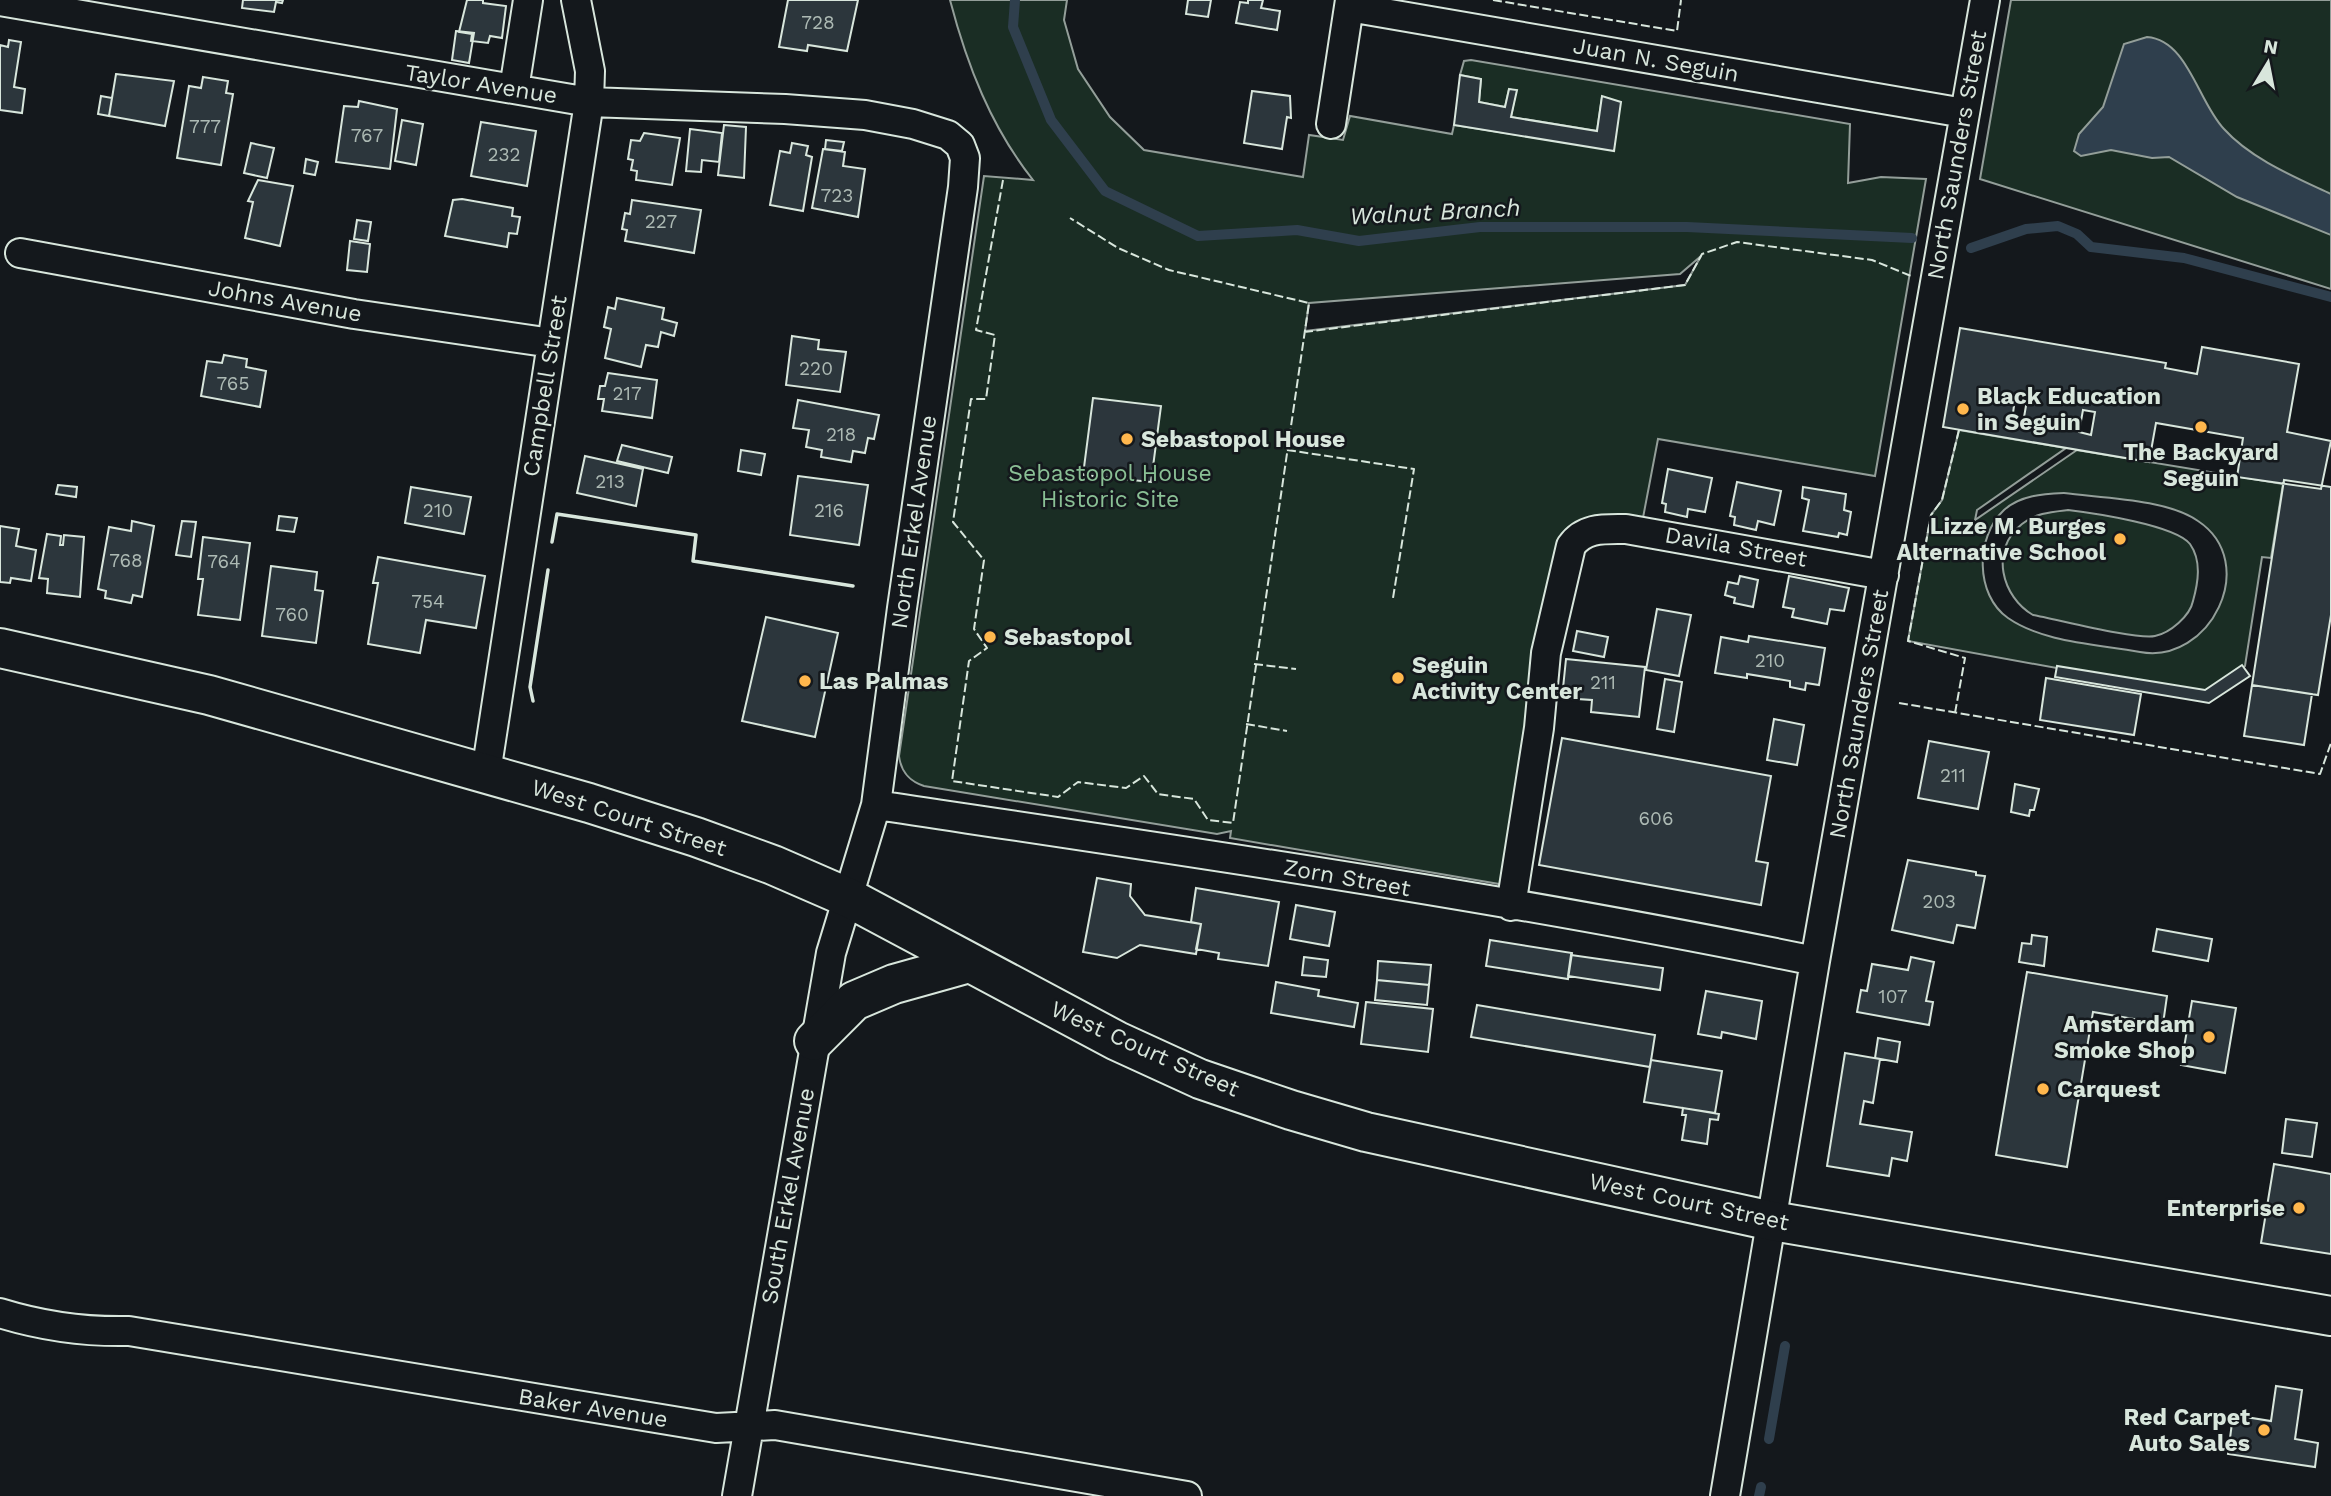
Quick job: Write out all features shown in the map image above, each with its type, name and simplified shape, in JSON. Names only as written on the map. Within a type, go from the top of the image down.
[{"type":"main road","name":"West Court Street","points":[[0,648],[209,695],[486,773],[696,837],[774,865],[849,898],[1117,1041],[1200,1079],[1291,1110],[1425,1146],[1772,1221],[2331,1316]]},
{"type":"main road","points":[[814,1041],[854,1001],[894,984],[968,963]]},
{"type":"street","points":[[514,89],[528,0]]},
{"type":"street","name":"Campbell Street","points":[[486,773],[589,102],[590,71],[576,0]]},
{"type":"street","name":"North Saunders Street","points":[[1726,1496],[1815,961],[1985,0]]},
{"type":"street","name":"Taylor Avenue","points":[[0,1],[589,102],[771,108],[865,115],[936,131],[948,135],[960,145]]},
{"type":"street","points":[[1331,124],[1349,4]]},
{"type":"street","name":"Juan N. Seguin","points":[[1349,4],[1964,113]]},
{"type":"street","name":"North Erkel Avenue","points":[[849,898],[876,805],[963,187],[965,158],[960,145]]},
{"type":"street","name":"Johns Avenue","points":[[20,253],[354,314],[552,343]]},
{"type":"street","name":"Davila Street","points":[[1511,906],[1550,630],[1571,546],[1577,537],[1604,528],[1657,533],[1884,575]]},
{"type":"street","name":"Zorn Street","points":[[876,805],[1230,858],[1815,961]]},
{"type":"street","name":"South Erkel Avenue","points":[[737,1496],[814,1041],[831,953],[849,898]]},
{"type":"street","name":"Baker Avenue","points":[[0,1313],[54,1326],[92,1331],[129,1331],[716,1429],[775,1425],[1187,1496]]},
{"type":"green space","name":"Sebastopol House Historic Site","points":[[950,0],[1067,0],[1064,20],[1078,69],[1110,117],[1144,150],[1303,177],[1309,135],[1343,140],[1350,116],[1452,134],[1454,125],[1614,150],[1602,97],[1597,131],[1511,117],[1516,91],[1509,89],[1505,107],[1479,102],[1481,79],[1460,75],[1464,61],[1471,60],[1850,124],[1848,183],[1881,177],[1926,179],[1875,476],[1658,439],[1642,523],[1583,521],[1532,691],[1505,885],[1230,838],[1231,831],[1217,834],[919,784],[910,779],[904,771],[899,756],[984,176],[1033,180],[993,117],[973,72]],"holes":[[[1701,256],[1685,285],[1305,331],[1309,303],[1680,274]]]},
{"type":"green space","points":[[2011,0],[2331,0],[2331,289],[1980,179]]},
{"type":"green space","points":[[1959,430],[2066,448],[1977,510],[1975,520],[2077,450],[2283,484],[2271,558],[2262,557],[2245,666],[2205,695],[1908,641],[1931,515],[1942,500]],"holes":[[[2064,493],[2152,504],[2169,508],[2198,521],[2216,539],[2225,561],[2226,584],[2219,607],[2206,627],[2187,643],[2165,652],[2140,652],[2038,633],[2008,618],[1997,608],[1989,595],[1983,566],[1984,550],[1994,521],[2004,510],[2025,498]]]},
{"type":"green space","points":[[2068,510],[2151,526],[2181,537],[2190,544],[2198,565],[2197,580],[2191,607],[2184,618],[2167,631],[2146,636],[2033,615],[2022,607],[2007,585],[2003,559],[2005,547],[2012,535],[2027,520]]},
{"type":"water","points":[[2147,37],[2161,41],[2183,60],[2215,117],[2235,140],[2274,166],[2331,194],[2331,235],[2237,197],[2169,157],[2152,158],[2111,150],[2081,156],[2074,151],[2079,134],[2103,107],[2124,44]]},
{"type":"building","points":[[243,0],[283,0],[282,3],[276,2],[274,12],[242,8]]},
{"type":"building","points":[[467,0],[483,0],[483,3],[506,6],[502,38],[490,36],[488,43],[471,41],[472,34],[459,32]]},
{"type":"building","points":[[788,0],[858,0],[847,51],[808,45],[807,51],[779,47]]},
{"type":"building","points":[[1188,0],[1211,0],[1208,17],[1186,14]]},
{"type":"building","points":[[1248,0],[1263,0],[1261,8],[1280,11],[1277,30],[1236,23],[1240,2],[1248,3]]},
{"type":"building","points":[[456,31],[474,33],[469,63],[452,60]]},
{"type":"building","points":[[9,40],[21,42],[14,87],[25,89],[22,113],[0,110],[0,45],[8,47]]},
{"type":"building","points":[[116,74],[174,81],[165,126],[109,116]]},
{"type":"building","points":[[1460,75],[1481,79],[1479,102],[1505,107],[1509,89],[1517,90],[1511,117],[1597,131],[1602,96],[1621,102],[1614,151],[1454,125]]},
{"type":"building","points":[[203,77],[228,81],[226,93],[233,94],[221,165],[177,158],[189,86],[201,88]]},
{"type":"building","points":[[1252,91],[1290,96],[1291,118],[1287,117],[1282,149],[1244,143]]},
{"type":"building","points":[[101,96],[112,98],[109,116],[98,114]]},
{"type":"building","points":[[359,101],[397,109],[390,169],[336,162],[344,106],[358,107]]},
{"type":"building","points":[[402,120],[423,124],[416,165],[395,161]]},
{"type":"building","points":[[481,122],[536,131],[527,186],[471,176]]},
{"type":"building","points":[[724,125],[746,127],[744,178],[718,175]]},
{"type":"building","points":[[690,129],[722,133],[719,162],[702,160],[701,172],[686,171]]},
{"type":"building","points":[[644,133],[680,138],[672,185],[636,180],[637,171],[631,170],[633,160],[628,159],[631,140],[640,141]]},
{"type":"building","points":[[826,140],[844,142],[842,151],[825,149]]},
{"type":"building","points":[[251,143],[274,148],[267,178],[244,173]]},
{"type":"building","points":[[792,143],[808,146],[806,155],[812,157],[803,211],[770,205],[780,151],[790,153]]},
{"type":"building","points":[[823,149],[845,152],[843,166],[865,169],[858,217],[812,208]]},
{"type":"building","points":[[306,159],[318,162],[315,175],[304,173]]},
{"type":"building","points":[[258,180],[293,186],[280,246],[245,238],[253,202],[248,201]]},
{"type":"building","points":[[462,199],[513,208],[512,216],[520,217],[517,234],[509,233],[507,247],[445,236],[453,200]]},
{"type":"building","points":[[632,200],[701,210],[694,253],[625,241],[627,230],[622,229],[625,213],[630,214]]},
{"type":"building","points":[[357,220],[371,222],[368,241],[354,239]]},
{"type":"building","points":[[350,241],[370,244],[367,272],[347,270]]},
{"type":"building","points":[[617,298],[664,308],[662,319],[677,323],[674,336],[661,332],[658,347],[646,345],[641,367],[605,358],[611,329],[604,327],[608,307],[615,309]]},
{"type":"building","points":[[1960,328],[2166,363],[2165,368],[2197,374],[2202,347],[2299,364],[2287,432],[2331,441],[2321,489],[2237,477],[2243,438],[2156,423],[2149,462],[1943,427]],"holes":[[[2015,398],[2027,400],[2023,423],[2012,421]],[[2083,410],[2095,412],[2091,435],[2079,432]]]},
{"type":"building","points":[[792,336],[819,340],[818,349],[846,352],[840,392],[786,385]]},
{"type":"building","points":[[224,355],[247,359],[246,367],[266,371],[260,407],[201,396],[207,361],[222,363]]},
{"type":"building","points":[[608,373],[657,380],[652,418],[602,411],[604,399],[598,399],[600,386],[605,386]]},
{"type":"building","points":[[1093,398],[1161,406],[1151,482],[1083,475]]},
{"type":"building","points":[[798,400],[879,415],[874,439],[868,438],[865,453],[853,451],[851,462],[821,457],[822,450],[806,447],[809,430],[793,428]]},
{"type":"building","points":[[622,445],[672,457],[668,473],[617,461]]},
{"type":"building","points":[[741,450],[765,454],[761,475],[738,471]]},
{"type":"building","points":[[585,456],[643,469],[636,506],[577,493]]},
{"type":"building","points":[[1668,469],[1712,478],[1705,512],[1688,509],[1687,517],[1665,512],[1666,504],[1662,503]]},
{"type":"building","points":[[798,476],[868,485],[859,545],[790,535]]},
{"type":"building","points":[[2284,480],[2331,487],[2331,615],[2318,695],[2252,685]]},
{"type":"building","points":[[1737,482],[1781,491],[1774,525],[1758,521],[1756,530],[1734,525],[1735,517],[1730,516]]},
{"type":"building","points":[[58,485],[77,487],[76,497],[56,494]]},
{"type":"building","points":[[411,487],[471,497],[464,534],[405,523]]},
{"type":"building","points":[[1803,487],[1846,494],[1844,510],[1851,512],[1847,535],[1839,533],[1838,537],[1803,531],[1809,500],[1802,498]]},
{"type":"building","points":[[279,516],[297,518],[294,532],[277,530]]},
{"type":"building","points":[[132,521],[154,526],[142,597],[133,595],[131,603],[105,598],[106,591],[98,589],[109,527],[131,531]]},
{"type":"building","points":[[182,521],[196,522],[191,557],[176,555]]},
{"type":"building","points":[[0,526],[19,529],[16,546],[36,550],[31,581],[11,578],[10,583],[0,582]]},
{"type":"building","points":[[47,534],[61,536],[60,545],[63,545],[64,535],[84,537],[80,597],[47,593],[48,579],[39,578]]},
{"type":"building","points":[[203,537],[250,543],[240,620],[198,615],[203,579],[198,579]]},
{"type":"building","points":[[378,557],[485,576],[476,628],[426,620],[420,653],[368,644],[378,583],[373,583]]},
{"type":"building","points":[[271,566],[317,572],[315,590],[323,591],[316,643],[262,636]]},
{"type":"building","points":[[1740,576],[1758,580],[1753,607],[1734,603],[1735,598],[1725,595],[1728,582],[1738,584]]},
{"type":"building","points":[[1789,576],[1849,588],[1844,611],[1830,609],[1827,624],[1792,617],[1794,609],[1783,607]]},
{"type":"building","points":[[1657,609],[1691,615],[1679,676],[1646,670]]},
{"type":"building","points":[[766,617],[838,633],[815,737],[742,721]]},
{"type":"building","points":[[1577,631],[1608,637],[1604,657],[1573,651]]},
{"type":"building","points":[[1749,636],[1825,648],[1819,685],[1806,683],[1805,690],[1790,687],[1790,681],[1747,674],[1747,678],[1715,673],[1721,637],[1748,642]]},
{"type":"building","points":[[1566,659],[1645,667],[1639,717],[1591,712],[1592,700],[1562,698]]},
{"type":"building","points":[[2242,665],[2250,676],[2209,703],[2055,677],[2057,666],[2205,690]]},
{"type":"building","points":[[2046,678],[2141,694],[2134,735],[2040,720]]},
{"type":"building","points":[[1665,679],[1682,682],[1674,732],[1657,729]]},
{"type":"building","points":[[2252,685],[2312,694],[2304,745],[2244,736]]},
{"type":"building","points":[[1774,719],[1804,725],[1797,765],[1767,760]]},
{"type":"building","points":[[1562,738],[1771,776],[1756,861],[1768,863],[1761,905],[1539,865]]},
{"type":"building","points":[[1929,741],[1989,752],[1978,809],[1918,798]]},
{"type":"building","points":[[2015,784],[2039,789],[2034,810],[2030,810],[2029,816],[2011,812]]},
{"type":"building","points":[[1908,860],[1985,876],[1975,928],[1957,925],[1953,943],[1892,930]]},
{"type":"building","points":[[1097,878],[1131,884],[1130,896],[1145,915],[1201,924],[1196,954],[1140,945],[1117,958],[1083,952]]},
{"type":"building","points":[[1196,888],[1279,902],[1268,966],[1218,959],[1219,953],[1196,949],[1201,924],[1191,922]]},
{"type":"building","points":[[1296,905],[1335,912],[1329,946],[1290,939]]},
{"type":"building","points":[[2157,929],[2212,939],[2208,961],[2153,951]]},
{"type":"building","points":[[2032,935],[2047,937],[2044,966],[2019,962],[2022,943],[2031,944]]},
{"type":"building","points":[[1490,940],[1572,953],[1568,979],[1486,966]]},
{"type":"building","points":[[1571,955],[1663,968],[1660,990],[1568,976]]},
{"type":"building","points":[[1304,957],[1328,960],[1326,977],[1302,975]]},
{"type":"building","points":[[1911,957],[1934,962],[1926,1001],[1933,1002],[1929,1025],[1857,1012],[1861,990],[1867,991],[1872,964],[1908,970]]},
{"type":"building","points":[[1378,961],[1431,965],[1429,985],[1377,980]]},
{"type":"building","name":"Carquest","points":[[2027,972],[2167,996],[2163,1024],[2093,1012],[2067,1167],[1996,1155]]},
{"type":"building","points":[[1377,980],[1429,985],[1427,1005],[1375,1000]]},
{"type":"building","points":[[1276,982],[1319,990],[1318,996],[1358,1003],[1354,1027],[1271,1013]]},
{"type":"building","points":[[1706,991],[1762,1001],[1756,1039],[1722,1032],[1721,1038],[1698,1034]]},
{"type":"building","name":"Amsterdam Smoke Shop","points":[[2192,1001],[2236,1008],[2225,1073],[2181,1065]]},
{"type":"building","points":[[1366,1002],[1433,1009],[1428,1052],[1361,1044]]},
{"type":"building","points":[[1477,1005],[1655,1035],[1650,1067],[1471,1037]]},
{"type":"building","points":[[1878,1038],[1900,1042],[1897,1062],[1875,1058]]},
{"type":"building","points":[[1845,1053],[1880,1059],[1873,1103],[1864,1101],[1860,1124],[1912,1132],[1907,1161],[1892,1158],[1889,1176],[1827,1166]]},
{"type":"building","points":[[1651,1060],[1722,1071],[1715,1113],[1644,1102]]},
{"type":"building","points":[[1683,1108],[1719,1114],[1718,1120],[1710,1119],[1707,1144],[1682,1140],[1686,1115],[1682,1115]]},
{"type":"building","points":[[2286,1119],[2317,1123],[2312,1157],[2282,1153]]},
{"type":"building","name":"Enterprise","points":[[2274,1164],[2331,1174],[2331,1254],[2261,1243]]},
{"type":"building","name":"Red Carpet Auto Sales","points":[[2276,1386],[2302,1390],[2295,1439],[2318,1443],[2315,1467],[2228,1454],[2233,1415],[2271,1421]]},
{"type":"waterway","name":"Walnut Branch","points":[[1015,0],[1013,27],[1051,120],[1105,191],[1198,236],[1297,230],[1359,241],[1480,227],[1687,227],[1912,238]]},
{"type":"waterway","name":"Walnut Branch","points":[[1971,248],[2026,229],[2058,226],[2077,234],[2091,247],[2184,258],[2331,297]]},
{"type":"waterway","points":[[1769,1439],[1785,1346]]},
{"type":"waterway","points":[[1759,1496],[1761,1487]]},
{"type":"fence","points":[[1493,0],[1677,31],[1681,0]]},
{"type":"fence","points":[[1003,180],[976,330],[995,335],[986,399],[971,399],[953,522],[984,560],[974,629],[987,648],[969,661],[952,781],[1058,797],[1078,782],[1126,788],[1144,776],[1158,794],[1194,799],[1208,820],[1233,823],[1309,303],[1169,270],[1118,248],[1070,218]]},
{"type":"fence","points":[[1304,332],[1685,285],[1702,254],[1737,242],[1872,260],[1911,276]]},
{"type":"fence","points":[[1955,713],[1965,658],[1908,641],[1931,515],[1942,500],[1957,430]]},
{"type":"fence","points":[[1287,450],[1414,469],[1393,598]]},
{"type":"fence","points":[[1254,664],[1296,669]]},
{"type":"fence","points":[[1899,703],[2320,774],[2331,743]]},
{"type":"fence","points":[[1246,724],[1287,731]]},
{"type":"wall","points":[[552,542],[557,514],[696,535],[693,561],[853,586]]},
{"type":"wall","points":[[533,701],[530,687],[548,570]]},
{"type":"place","name":"Black Education in Seguin","points":[[1963,409]]},
{"type":"place","name":"The Backyard Seguin","points":[[2201,427]]},
{"type":"place","name":"Sebastopol House","points":[[1127,439]]},
{"type":"place","name":"Lizze M. Burges Alternative School","points":[[2120,539]]},
{"type":"place","name":"Sebastopol","points":[[990,637]]},
{"type":"place","name":"Seguin Activity Center","points":[[1398,678]]},
{"type":"place","name":"Las Palmas","points":[[805,681]]},
{"type":"place","name":"Amsterdam Smoke Shop","points":[[2209,1037]]},
{"type":"place","name":"Carquest","points":[[2043,1089]]},
{"type":"place","name":"Enterprise","points":[[2299,1208]]},
{"type":"place","name":"Red Carpet Auto Sales","points":[[2264,1430]]}]
